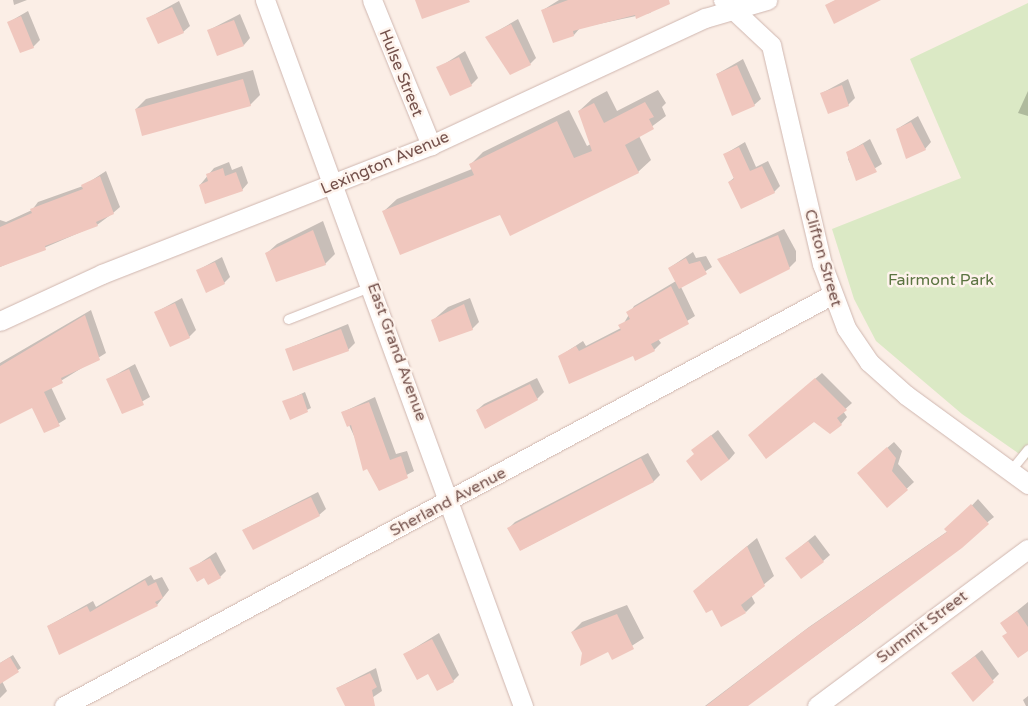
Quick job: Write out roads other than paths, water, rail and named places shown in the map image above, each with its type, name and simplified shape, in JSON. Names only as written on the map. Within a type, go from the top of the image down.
[{"type":"street","name":"East Grand Avenue","points":[[265,0],[336,184],[523,706]]},
{"type":"street","name":"Hulse Street","points":[[372,0],[430,145]]},
{"type":"street","name":"Lexington Avenue","points":[[0,321],[102,274],[336,184],[430,145],[729,6],[767,0]]},
{"type":"street","name":"Clifton Street","points":[[729,6],[760,30],[778,66],[830,295],[869,362],[1008,474],[1028,484]]},
{"type":"street","name":"Sherland Avenue","points":[[64,706],[450,501],[830,295]]},
{"type":"street","name":"Summit Street","points":[[817,706],[1028,549]]},
{"type":"lane","points":[[288,319],[372,286]]},
{"type":"lane","points":[[1008,474],[1028,449]]},
{"type":"park label","name":"Fairmont Park","points":[[941,280]]}]
